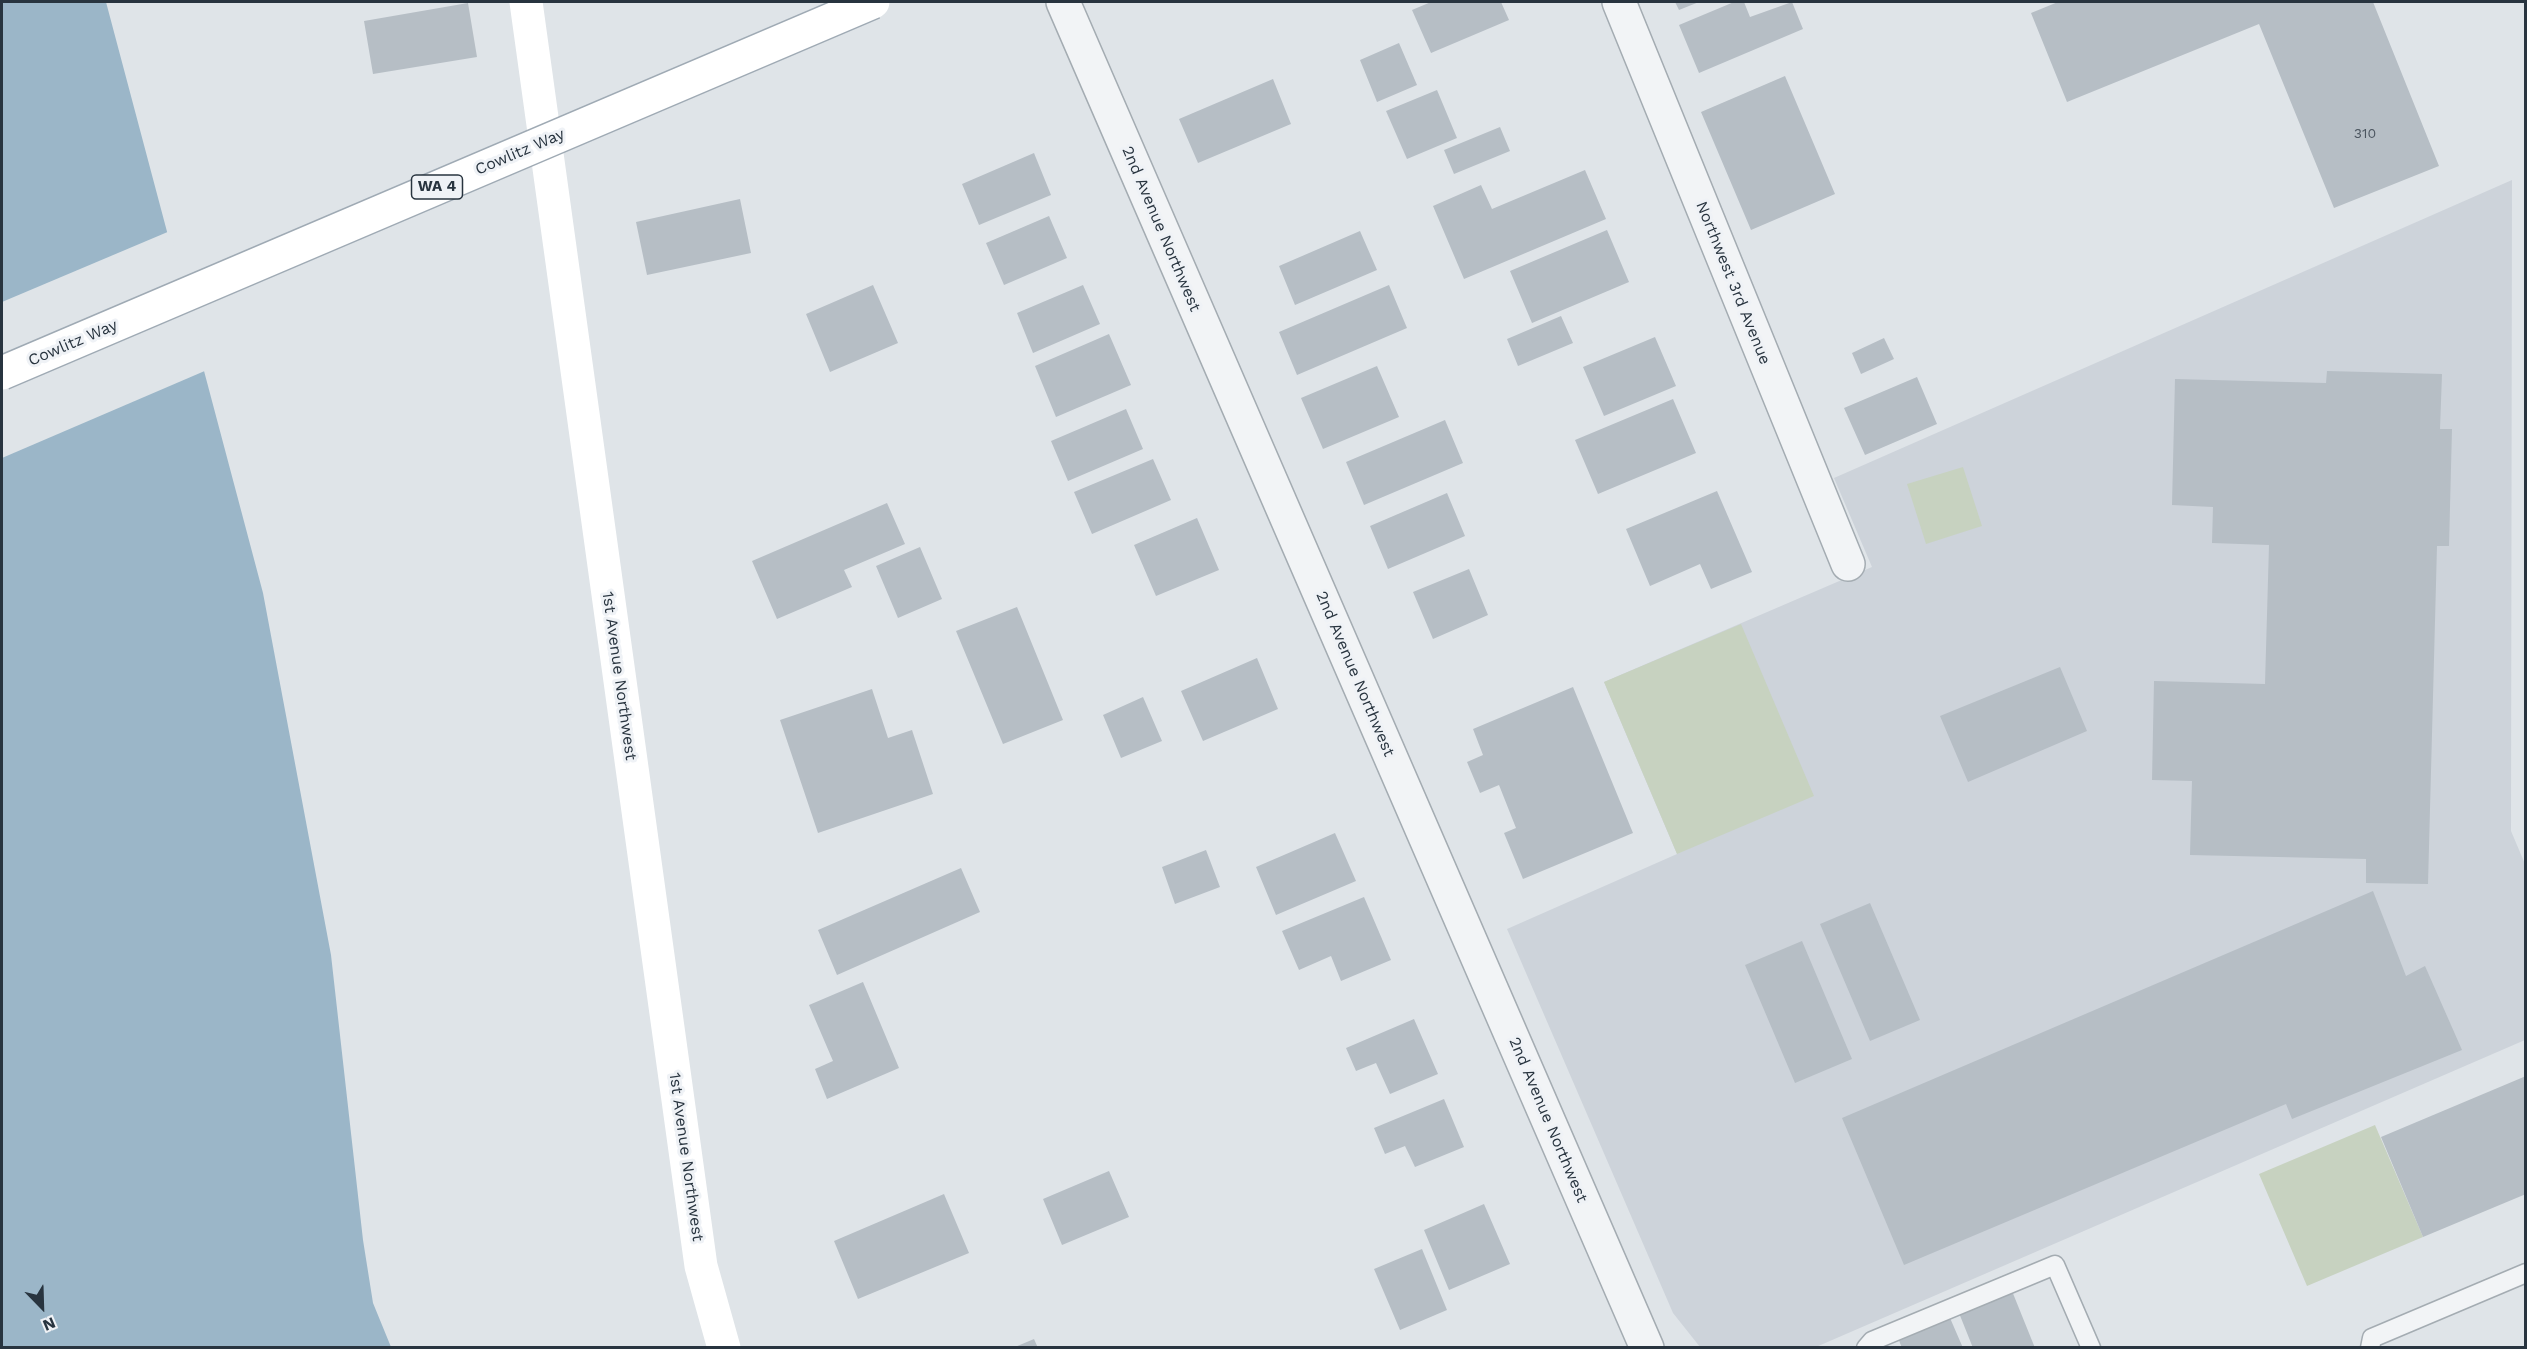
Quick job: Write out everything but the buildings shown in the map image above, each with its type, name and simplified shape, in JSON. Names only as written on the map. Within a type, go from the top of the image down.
[{"type":"main road","name":"1st Avenue Northwest","points":[[526,2],[701,1266],[724,1347]]},
{"type":"main road","name":"Cowlitz Way","points":[[2,374],[873,2]]},
{"type":"street","name":"2nd Avenue Northwest","points":[[1063,2],[1647,1347]]},
{"type":"street","name":"Northwest 3rd Avenue","points":[[1619,2],[1848,564]]},
{"type":"lane","points":[[1866,1347],[1872,1341],[2055,1265],[2091,1347]]},
{"type":"lane","points":[[2370,1347],[2372,1338],[2526,1273]]},
{"type":"shaded area","points":[[2512,180],[2511,831],[2525,864],[2525,1040],[1816,1347],[1700,1347],[1673,1313],[1507,929],[1677,854],[1604,682],[1872,567],[1834,478]]},
{"type":"green space","points":[[1963,467],[1982,526],[1926,544],[1907,484]]},
{"type":"green space","points":[[1741,624],[1814,796],[1677,854],[1604,682]]},
{"type":"green space","points":[[2375,1125],[2423,1237],[2307,1286],[2259,1174]]},
{"type":"water","points":[[2,2],[106,2],[263,593],[331,955],[363,1240],[373,1303],[391,1347],[2,1348]]},
{"type":"pier","points":[[170,231],[207,370],[2,458],[2,302]]}]
